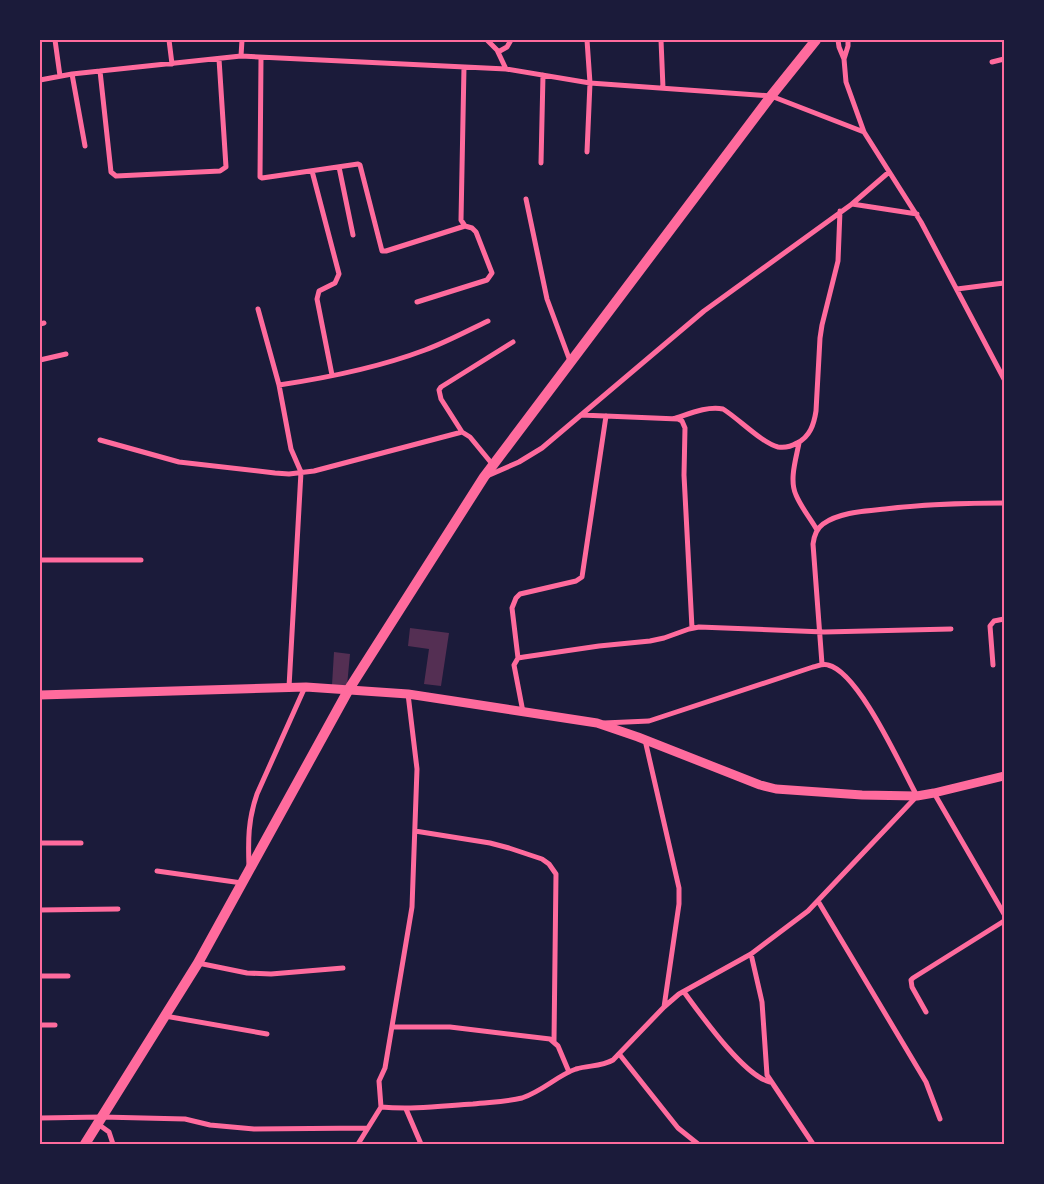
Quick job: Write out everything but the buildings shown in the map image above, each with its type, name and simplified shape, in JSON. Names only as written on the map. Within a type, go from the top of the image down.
[{"type":"main road","points":[[85,1144],[198,962],[349,689],[484,477],[771,96],[816,40]]},
{"type":"street","points":[[55,40],[60,76]]},
{"type":"street","points":[[169,40],[172,64]]},
{"type":"street","points":[[241,56],[242,40]]},
{"type":"street","points":[[487,40],[498,52],[506,69]]},
{"type":"street","points":[[498,52],[507,47],[512,40]]},
{"type":"street","points":[[587,40],[590,83],[587,152]]},
{"type":"street","points":[[661,40],[663,88]]},
{"type":"street","points":[[838,40],[844,59],[846,82],[864,132],[917,214],[1004,378]]},
{"type":"street","points":[[844,59],[848,40]]},
{"type":"street","points":[[40,80],[72,74],[241,56],[506,69],[590,83],[771,96],[864,132]]},
{"type":"street","points":[[261,58],[260,177],[358,164],[362,168],[382,251],[465,226],[472,228],[476,232],[492,276],[488,280],[417,302]]},
{"type":"street","points":[[100,71],[111,172],[113,174],[116,176],[220,171],[226,167],[219,59]]},
{"type":"street","points":[[992,62],[1004,59]]},
{"type":"street","points":[[464,67],[462,220],[465,226]]},
{"type":"street","points":[[72,74],[86,146]]},
{"type":"street","points":[[542,163],[543,75]]},
{"type":"street","points":[[339,167],[353,236]]},
{"type":"street","points":[[312,171],[339,274],[335,283],[319,290],[316,298],[332,375]]},
{"type":"street","points":[[484,477],[519,462],[542,448],[704,311],[852,204],[889,172]]},
{"type":"street","points":[[526,199],[547,299],[570,361]]},
{"type":"street","points":[[852,204],[917,214]]},
{"type":"street","points":[[673,419],[705,409],[716,408],[730,413],[764,440],[778,447],[790,447],[799,443],[810,432],[814,425],[816,411],[822,325],[838,261],[840,211]]},
{"type":"street","points":[[957,289],[1004,283]]},
{"type":"street","points":[[258,309],[279,384],[292,449],[301,472],[289,687]]},
{"type":"street","points":[[279,384],[332,375],[404,357],[427,350],[488,321]]},
{"type":"street","points":[[493,465],[470,437],[462,432],[441,399],[439,390],[513,342]]},
{"type":"street","points":[[40,360],[66,354]]},
{"type":"street","points":[[581,415],[678,419],[682,421],[685,428],[684,475],[692,628]]},
{"type":"street","points":[[523,712],[514,665],[518,658],[512,608],[520,594],[576,581],[582,577],[606,416]]},
{"type":"street","points":[[100,440],[179,462],[275,473],[301,472],[462,432]]},
{"type":"street","points":[[799,443],[793,480],[794,487],[796,494],[817,530]]},
{"type":"street","points":[[822,664],[813,544],[817,530],[823,524],[861,511],[932,504],[1004,504]]},
{"type":"street","points":[[40,560],[140,560]]},
{"type":"street","points":[[993,665],[990,626],[994,621],[1004,619]]},
{"type":"street","points":[[518,658],[599,646],[650,641],[692,628],[820,632],[950,630]]},
{"type":"street","points":[[40,695],[306,687],[408,694],[597,723],[649,721],[822,664],[840,670],[853,683],[876,719],[917,796]]},
{"type":"street","points":[[249,870],[248,831],[251,811],[306,687]]},
{"type":"street","points":[[358,1144],[381,1107],[379,1082],[384,1068],[392,1027],[412,907],[417,769],[408,694]]},
{"type":"street","points":[[597,723],[760,786],[776,789],[862,795],[917,796],[1004,776]]},
{"type":"street","points":[[645,740],[679,888],[679,904],[664,1006]]},
{"type":"street","points":[[934,793],[1004,914]]},
{"type":"street","points":[[381,1107],[406,1109],[501,1102],[522,1098],[542,1090],[578,1068],[605,1064],[620,1055],[664,1006],[684,992],[751,954],[808,911],[917,796]]},
{"type":"street","points":[[415,831],[490,843],[509,848],[542,860],[553,869],[556,874],[554,1041],[569,1072]]},
{"type":"street","points":[[40,843],[81,843]]},
{"type":"street","points":[[157,871],[242,883]]},
{"type":"street","points":[[818,901],[926,1082],[940,1119]]},
{"type":"street","points":[[40,910],[118,910]]},
{"type":"street","points":[[926,1012],[912,987],[911,980],[1004,920]]},
{"type":"street","points":[[751,954],[762,1002],[767,1075],[813,1144]]},
{"type":"street","points":[[198,962],[230,970],[271,974],[343,968]]},
{"type":"street","points":[[40,976],[68,976]]},
{"type":"street","points":[[684,992],[715,1033],[745,1066],[762,1080],[770,1082]]},
{"type":"street","points":[[165,1016],[267,1034]]},
{"type":"street","points":[[40,1024],[55,1025]]},
{"type":"street","points":[[392,1027],[450,1027],[544,1038],[554,1041]]},
{"type":"street","points":[[620,1055],[678,1128],[698,1144]]},
{"type":"street","points":[[406,1109],[421,1144]]},
{"type":"street","points":[[40,1118],[100,1121],[185,1120],[210,1125],[254,1129],[368,1128]]},
{"type":"street","points":[[100,1121],[110,1132],[113,1144]]}]
